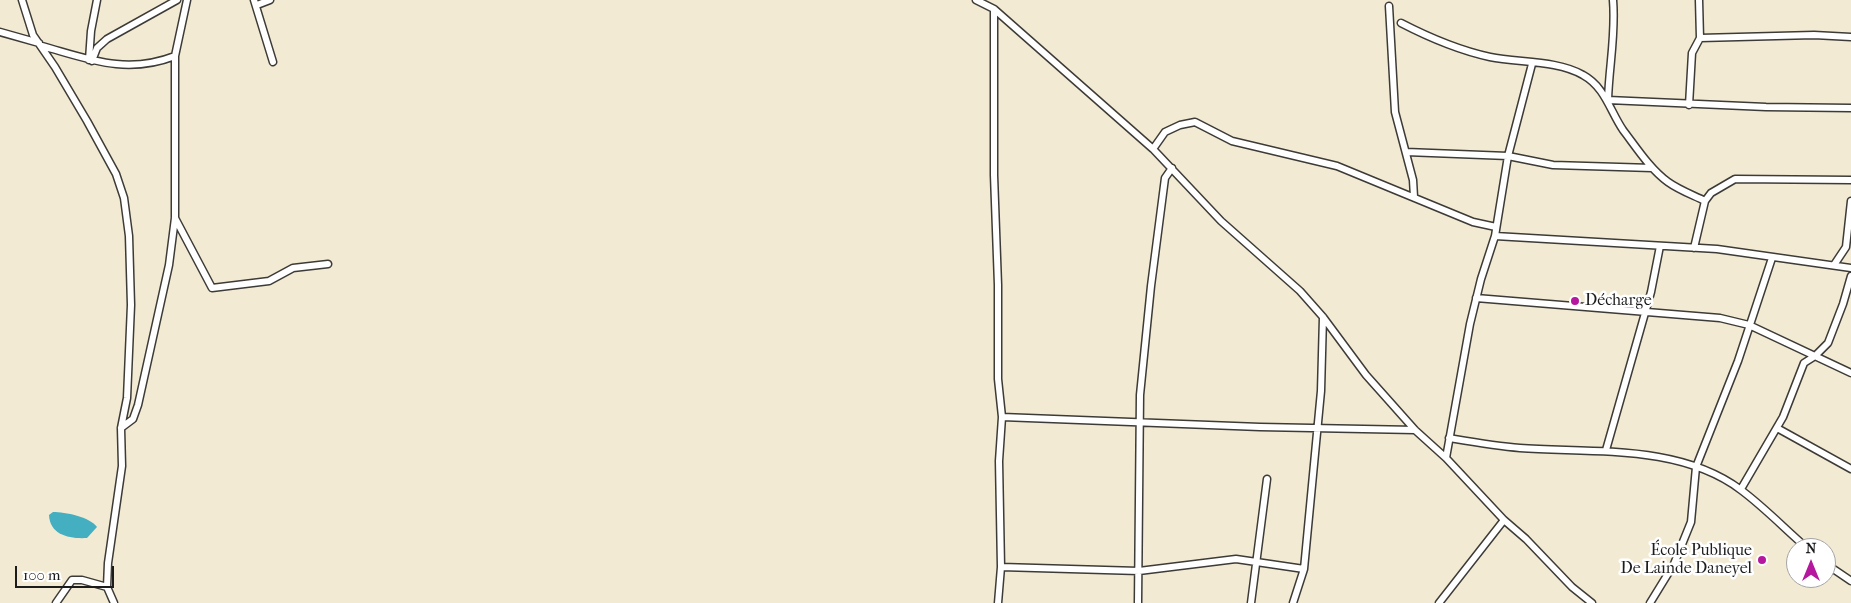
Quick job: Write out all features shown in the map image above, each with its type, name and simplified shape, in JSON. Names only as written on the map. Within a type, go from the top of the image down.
[{"type":"street","points":[[22,0],[33,35],[41,45],[106,154],[116,174],[124,198],[129,236],[131,304],[127,398],[121,428],[122,466],[111,529],[107,587],[112,601]]},
{"type":"street","points":[[91,61],[91,31],[97,0]]},
{"type":"street","points":[[91,61],[97,48],[106,39],[177,0]]},
{"type":"street","points":[[121,428],[133,419],[138,405],[169,265],[175,218],[174,56],[187,0]]},
{"type":"street","points":[[270,0],[255,3],[273,62]]},
{"type":"street","points":[[976,0],[994,10],[1153,149],[1221,222],[1300,291],[1323,317],[1366,375],[1415,430],[1446,458],[1504,520],[1526,539],[1572,587],[1592,603]]},
{"type":"street","points":[[1608,100],[1609,64],[1614,37],[1613,0]]},
{"type":"street","points":[[1689,105],[1692,52],[1700,38],[1699,0]]},
{"type":"street","points":[[1389,6],[1395,112],[1413,180],[1414,197]]},
{"type":"street","points":[[994,10],[994,206],[998,285],[998,380],[1002,417],[999,461],[1001,567],[998,603]]},
{"type":"street","points":[[1402,23],[1438,42],[1460,50],[1532,64],[1561,67],[1584,75],[1593,82],[1608,100],[1622,128],[1652,168],[1668,182],[1705,201]]},
{"type":"street","points":[[0,32],[109,65],[143,65],[174,56]]},
{"type":"street","points":[[1700,38],[1814,35],[1851,37]]},
{"type":"street","points":[[1446,458],[1476,298],[1495,236],[1508,156],[1532,64]]},
{"type":"street","points":[[1608,100],[1689,105],[1851,108]]},
{"type":"street","points":[[1153,149],[1165,132],[1180,125],[1195,122],[1232,141],[1337,166],[1473,222],[1496,227]]},
{"type":"street","points":[[1406,152],[1508,156],[1553,165],[1652,168]]},
{"type":"street","points":[[1138,603],[1138,421],[1150,286],[1165,178],[1172,168]]},
{"type":"street","points":[[1694,248],[1705,201],[1711,193],[1735,179],[1851,180]]},
{"type":"street","points":[[1834,265],[1846,246],[1851,201]]},
{"type":"street","points":[[175,218],[212,288],[221,289],[269,281],[293,268],[328,264]]},
{"type":"street","points":[[1495,236],[1717,249],[1851,268]]},
{"type":"street","points":[[1606,450],[1646,311],[1660,246]]},
{"type":"street","points":[[1650,603],[1674,564],[1691,522],[1696,468],[1733,376],[1772,258]]},
{"type":"street","points":[[1740,489],[1777,428],[1796,388],[1804,363],[1816,356],[1828,343],[1843,304],[1851,276]]},
{"type":"street","points":[[1476,298],[1542,305],[1646,311],[1720,318],[1749,325],[1851,373]]},
{"type":"street","points":[[1293,603],[1304,569],[1317,428],[1323,317]]},
{"type":"street","points":[[1002,417],[1415,430]]},
{"type":"street","points":[[1777,428],[1851,469]]},
{"type":"street","points":[[1449,438],[1522,448],[1606,450],[1677,461],[1740,489],[1796,538]]},
{"type":"street","points":[[1251,603],[1267,479]]},
{"type":"street","points":[[1439,603],[1504,520]]},
{"type":"street","points":[[1001,567],[1139,571],[1236,559],[1304,569]]},
{"type":"street","points":[[1836,571],[1851,581]]},
{"type":"street","points":[[56,603],[72,580],[82,580],[107,587]]},
{"type":"water","points":[[53,512],[70,514],[89,520],[97,527],[87,538],[67,536],[57,531],[50,522],[49,515]]},
{"type":"place","name":"Décharge","points":[[1575,301]]},
{"type":"place","name":"École Publique De Lainde Daneyel","points":[[1762,560]]}]
